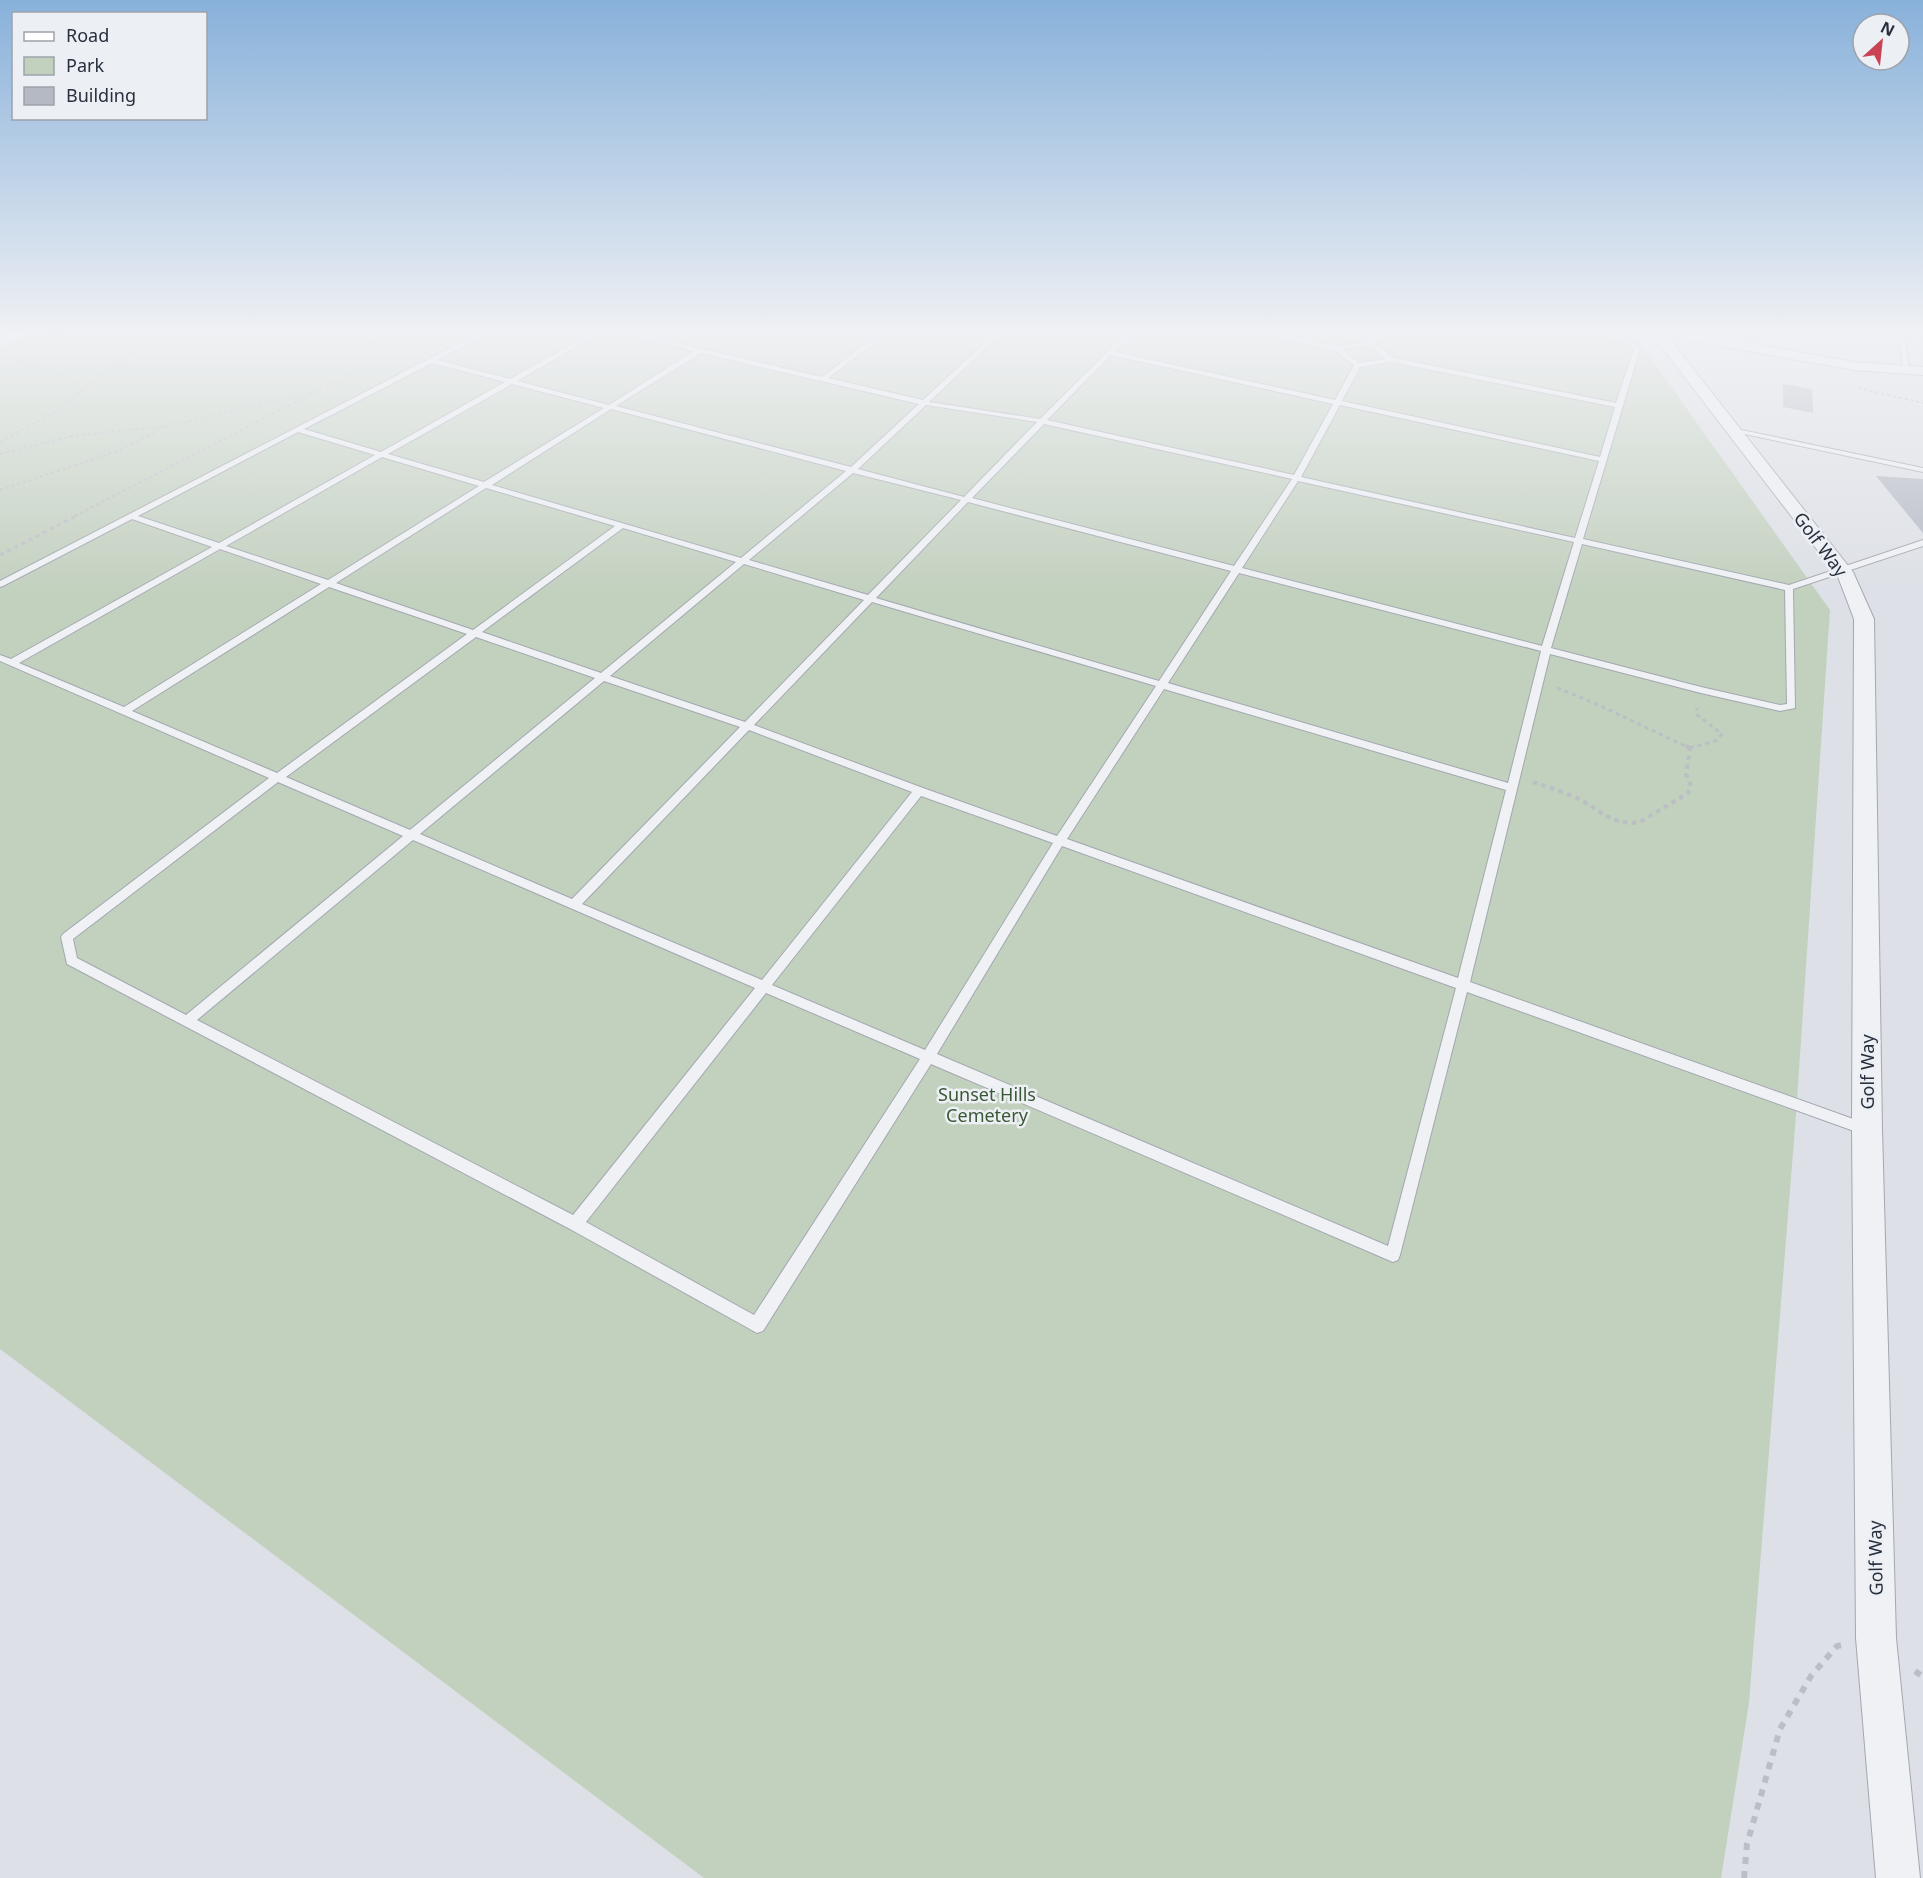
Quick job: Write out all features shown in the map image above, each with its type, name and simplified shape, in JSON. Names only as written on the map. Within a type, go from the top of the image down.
[{"type":"street","name":"Golf Way","points":[[1727,420],[1843,571],[1864,619],[1867,1129],[1876,1638],[1898,1878]]},
{"type":"lane","points":[[0,584],[318,420]]},
{"type":"lane","points":[[12,663],[444,420]]},
{"type":"lane","points":[[124,711],[589,420]]},
{"type":"lane","points":[[658,420],[1701,690],[1780,708],[1792,706],[1789,588]]},
{"type":"lane","points":[[187,1021],[852,470],[907,420]]},
{"type":"lane","points":[[1033,420],[1789,588],[1923,543]]},
{"type":"lane","points":[[622,525],[278,777],[67,937],[71,961],[575,1224],[757,1325],[928,1057],[1060,841],[1296,478],[1328,420]]},
{"type":"lane","points":[[1411,420],[1603,460]]},
{"type":"lane","points":[[0,658],[1393,1255],[1546,649],[1615,420]]},
{"type":"lane","points":[[574,905],[1042,421]]},
{"type":"lane","points":[[298,430],[1512,789]]},
{"type":"lane","points":[[1735,430],[1923,470]]},
{"type":"lane","points":[[131,516],[747,726],[919,791],[1867,1129]]},
{"type":"lane","points":[[575,1224],[919,791]]},
{"type":"path","points":[[0,442],[41,420]]},
{"type":"path","points":[[0,454],[73,436],[167,426],[195,420]]},
{"type":"path","points":[[0,555],[264,420]]},
{"type":"path","points":[[0,490],[115,452],[167,426]]},
{"type":"path","points":[[1538,681],[1595,702],[1628,721],[1690,748],[1715,741],[1722,734],[1696,714],[1701,690]]},
{"type":"path","points":[[1515,777],[1575,798],[1595,808],[1606,818],[1619,822],[1638,823],[1688,793],[1691,786],[1686,774],[1690,748]]},
{"type":"path","points":[[1744,1878],[1747,1844],[1780,1729],[1811,1676],[1837,1646],[1876,1638]]},
{"type":"green space","name":"Sunset Hills Cemetery","points":[[0,420],[1695,420],[1830,610],[1796,1115],[1749,1703],[1721,1878],[704,1878],[0,1349]]},
{"type":"building","points":[[1876,476],[1923,479],[1923,533]]}]
